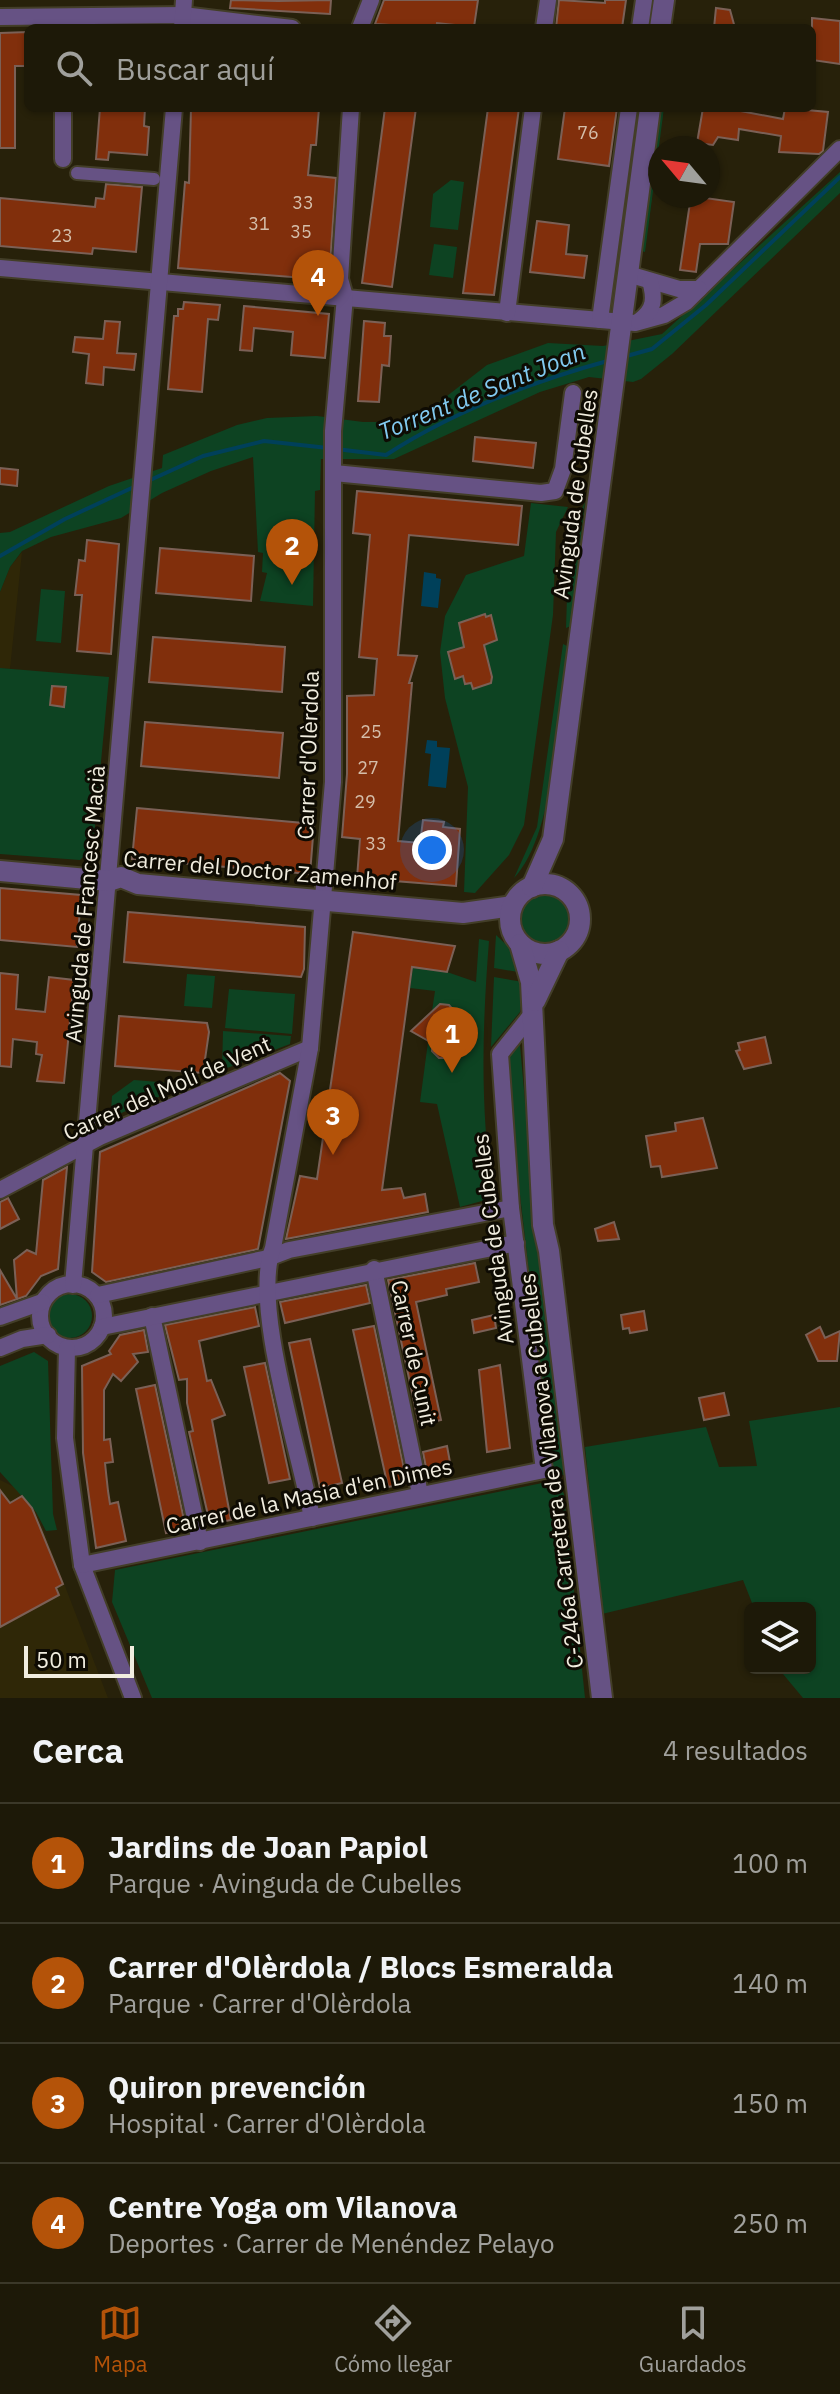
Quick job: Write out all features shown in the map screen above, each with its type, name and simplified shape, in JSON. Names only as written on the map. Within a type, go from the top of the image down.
[{"type":"street","points":[[25,0],[31,16]]},
{"type":"street","points":[[362,24],[371,0]]},
{"type":"street","points":[[545,24],[548,0]]},
{"type":"street","points":[[641,24],[644,0]]},
{"type":"street","points":[[0,17],[31,16],[72,22],[183,14],[261,24]]},
{"type":"street","points":[[63,112],[63,159]]},
{"type":"street","name":"Avinguda de Francesc Macià","points":[[73,1285],[88,1144],[174,112]]},
{"type":"street","name":"Carrer d'Olèrdola","points":[[312,1518],[266,1304],[268,1258],[273,1248],[310,1048],[333,782],[334,417],[345,297],[340,279],[351,112]]},
{"type":"street","points":[[507,313],[532,112]]},
{"type":"street","points":[[600,320],[628,112]]},
{"type":"street","name":"Avinguda de Cubelles","points":[[553,839],[615,379],[626,327],[628,274],[649,112]]},
{"type":"street","points":[[0,268],[600,320],[626,327],[675,309],[840,149]]},
{"type":"street","points":[[77,173],[154,179]]},
{"type":"street","points":[[628,274],[679,289],[699,289]]},
{"type":"street","points":[[626,327],[652,309],[654,296],[650,281]]},
{"type":"street","points":[[334,467],[541,493],[555,491],[563,469],[573,393]]},
{"type":"street","points":[[553,839],[558,848],[556,885]]},
{"type":"street","points":[[532,887],[553,839]]},
{"type":"street","name":"Carrer del Doctor Zamenhof","points":[[0,871],[109,881],[121,877],[138,884],[467,913]]},
{"type":"street","points":[[467,913],[516,936],[540,954],[559,951],[574,938],[580,915],[576,902],[556,885],[522,891],[512,906],[516,936]]},
{"type":"street","points":[[467,913],[512,906]]},
{"type":"street","name":"C-246a Carretera de Vilanova a Cubelles","points":[[516,936],[531,978],[535,1112],[543,1196],[540,1202],[602,1698]]},
{"type":"street","name":"C-246a Carretera de Vilanova a Cubelles","points":[[533,1011],[559,951]]},
{"type":"street","name":"Avinguda de Cubelles","points":[[533,1011],[500,1054],[511,1208],[544,1470]]},
{"type":"street","name":"Carrer del Molí de Vent","points":[[0,1190],[88,1144],[310,1048]]},
{"type":"street","points":[[0,1317],[42,1302],[55,1290],[73,1285],[98,1295],[268,1258],[292,1249],[511,1208]]},
{"type":"street","points":[[102,1327],[374,1269],[516,1243]]},
{"type":"street","name":"Carrer de Cunit","points":[[374,1269],[420,1494]]},
{"type":"street","points":[[42,1302],[41,1323],[48,1335],[67,1348],[89,1343],[102,1327],[103,1312],[98,1295]]},
{"type":"street","points":[[152,1316],[200,1542]]},
{"type":"street","points":[[0,1348],[22,1339],[48,1335]]},
{"type":"street","points":[[67,1348],[65,1438],[82,1565],[133,1698]]},
{"type":"street","name":"Carrer de la Masia d'en Dimes","points":[[82,1565],[544,1470]]},
{"type":"shaded area","points":[[22,552],[10,669],[0,668],[0,592],[10,567]]},
{"type":"shaded area","points":[[0,1480],[30,1495],[108,1698],[0,1698]]},
{"type":"green space","points":[[660,112],[663,112],[660,136],[657,136]]},
{"type":"green space","points":[[840,172],[840,193],[672,354],[641,379],[633,382],[589,377],[540,392],[394,459],[321,459],[320,490],[315,491],[313,606],[260,601],[267,573],[262,572],[263,553],[258,552],[253,457],[211,471],[162,493],[121,518],[51,537],[22,551],[10,567],[0,592],[0,533],[10,532],[109,486],[162,468],[163,455],[237,425],[267,418],[317,416],[363,422],[400,422],[434,406],[487,365],[548,343],[603,346],[662,334]]},
{"type":"green space","points":[[451,180],[464,182],[458,230],[430,227],[433,194]]},
{"type":"green space","points":[[648,201],[648,208],[651,208],[645,252],[641,251]]},
{"type":"green space","points":[[434,244],[457,247],[453,278],[429,275]]},
{"type":"green space","points":[[585,502],[571,626],[566,628],[569,535]]},
{"type":"green space","points":[[531,503],[568,507],[556,532],[553,615],[524,825],[509,855],[475,893],[464,892],[468,787],[445,698],[440,652],[445,616],[466,575],[524,556]]},
{"type":"green space","points":[[41,589],[65,591],[61,643],[36,641]]},
{"type":"green space","points":[[563,644],[567,646],[558,735],[547,801],[528,858],[514,878],[537,827]]},
{"type":"green space","points":[[0,668],[109,677],[93,847],[80,860],[0,854]]},
{"type":"green space","points":[[545,892],[564,900],[572,919],[564,938],[545,946],[526,938],[518,919],[526,900]]},
{"type":"green space","points":[[496,935],[516,954],[524,973],[494,968]]},
{"type":"green space","points":[[479,939],[489,941],[484,1069],[493,1198],[460,1207],[437,1104],[420,1102],[428,1042],[432,1042],[432,1051],[439,1058],[448,1058],[455,1043],[448,1037],[439,1036],[455,1020],[455,1012],[449,1005],[440,1004],[432,1011],[435,991],[410,988],[413,967],[447,972],[476,982]]},
{"type":"green space","points":[[187,974],[215,976],[212,1008],[184,1006]]},
{"type":"green space","points":[[494,977],[523,982],[520,1012],[491,1047]]},
{"type":"green space","points":[[229,989],[295,994],[292,1034],[225,1028]]},
{"type":"green space","points":[[223,1031],[291,1036],[290,1044],[222,1070]]},
{"type":"green space","points":[[520,1045],[542,1293],[566,1476],[552,1471],[514,1143],[508,1054]]},
{"type":"green space","points":[[134,1080],[171,1083],[170,1092],[119,1114],[111,1113],[112,1096]]},
{"type":"green space","points":[[70,1294],[86,1300],[92,1316],[86,1332],[70,1338],[54,1332],[48,1316],[54,1300]]},
{"type":"green space","points":[[34,1352],[48,1361],[53,1514],[57,1530],[46,1531],[36,1512],[0,1472],[0,1366]]},
{"type":"green space","points":[[840,1407],[840,1698],[803,1698],[783,1674],[816,1674],[816,1602],[752,1602],[743,1580],[602,1614],[585,1447],[706,1427],[719,1467],[757,1466],[749,1421]]},
{"type":"green space","points":[[557,1480],[564,1494],[585,1698],[152,1698],[112,1602],[115,1570]]},
{"type":"water","points":[[424,572],[436,574],[436,578],[441,579],[438,608],[421,606]]},
{"type":"water","points":[[427,740],[437,741],[437,747],[450,748],[446,788],[428,786],[431,754],[425,753]]},
{"type":"building","points":[[231,0],[331,0],[330,14],[230,8]]},
{"type":"building","points":[[384,0],[478,0],[474,24],[375,24]]},
{"type":"building","points":[[559,0],[605,3],[605,0],[626,0],[623,24],[556,24]]},
{"type":"building","points":[[716,8],[730,10],[734,24],[714,24]]},
{"type":"building","points":[[812,18],[840,21],[840,64],[816,61],[816,24],[812,24]]},
{"type":"building","points":[[24,32],[24,66],[15,66],[15,148],[0,148],[0,33]]},
{"type":"building","points":[[100,112],[145,112],[144,126],[149,127],[147,155],[109,152],[108,160],[96,159]]},
{"type":"building","points":[[191,112],[319,112],[316,145],[311,145],[308,175],[336,178],[329,280],[178,268],[185,182],[189,183]]},
{"type":"building","points":[[384,112],[415,112],[392,287],[362,283]]},
{"type":"building","points":[[487,112],[518,112],[494,295],[463,293]]},
{"type":"building","points":[[564,112],[616,112],[609,166],[558,159]]},
{"type":"building","points":[[702,112],[746,112],[783,119],[784,112],[828,112],[823,151],[819,154],[779,152],[781,136],[739,129],[738,140],[698,136]]},
{"type":"building","points":[[106,184],[142,187],[136,252],[93,248],[92,254],[0,246],[0,198],[95,207],[96,198],[104,199]]},
{"type":"building","points":[[720,200],[734,202],[728,244],[700,244],[696,272],[680,270],[689,208],[720,208]]},
{"type":"building","points":[[537,221],[569,225],[566,254],[587,256],[584,278],[530,272]]},
{"type":"building","points":[[184,302],[220,305],[218,320],[208,319],[202,392],[168,389],[174,316],[178,316],[178,309],[183,309]]},
{"type":"building","points":[[244,306],[329,314],[325,358],[291,355],[293,332],[254,328],[252,351],[240,350]]},
{"type":"building","points":[[105,321],[120,322],[117,353],[136,354],[134,370],[104,367],[103,385],[86,383],[89,354],[73,352],[75,337],[103,339]]},
{"type":"building","points":[[364,321],[385,323],[384,336],[391,336],[389,366],[382,365],[379,402],[358,401]]},
{"type":"building","points":[[475,437],[536,443],[533,468],[473,461]]},
{"type":"building","points":[[0,468],[18,470],[17,486],[0,484]]},
{"type":"building","points":[[357,491],[522,506],[518,545],[409,535],[398,655],[417,656],[409,683],[412,683],[398,841],[420,843],[423,820],[444,822],[443,827],[460,829],[456,886],[357,878],[360,839],[342,837],[347,774],[347,696],[374,695],[377,659],[359,657],[370,535],[353,533]]},
{"type":"building","points":[[87,540],[119,544],[111,654],[77,651],[82,595],[75,595],[79,560],[85,561]]},
{"type":"building","points":[[160,548],[254,556],[251,601],[156,593]]},
{"type":"building","points":[[485,614],[486,617],[491,615],[497,640],[484,645],[492,677],[491,683],[473,689],[471,683],[465,684],[463,676],[455,679],[448,652],[464,647],[459,623]]},
{"type":"building","points":[[153,637],[285,647],[282,692],[149,682]]},
{"type":"building","points":[[52,686],[66,687],[64,707],[50,705]]},
{"type":"building","points":[[145,722],[283,733],[279,778],[141,766]]},
{"type":"building","points":[[137,808],[314,824],[310,874],[132,859]]},
{"type":"building","points":[[0,888],[81,895],[77,947],[0,940]]},
{"type":"building","points":[[128,912],[305,927],[304,969],[301,977],[124,962]]},
{"type":"building","points":[[353,932],[455,946],[447,972],[412,967],[382,1190],[401,1188],[404,1198],[425,1194],[428,1212],[286,1239],[300,1176],[317,1179]]},
{"type":"building","points":[[0,973],[18,975],[16,1009],[45,1012],[49,977],[74,980],[64,1083],[37,1081],[42,1055],[36,1054],[37,1042],[13,1039],[11,1067],[0,1066]]},
{"type":"building","points":[[440,1004],[449,1005],[455,1012],[455,1020],[443,1032],[455,1043],[448,1058],[439,1058],[432,1051],[432,1043],[411,1031]]},
{"type":"building","points":[[119,1016],[207,1023],[209,1032],[203,1073],[115,1066]]},
{"type":"building","points":[[765,1037],[771,1063],[744,1069],[736,1051],[740,1050],[738,1043]]},
{"type":"building","points":[[280,1073],[290,1081],[258,1249],[106,1282],[92,1272],[100,1152]]},
{"type":"building","points":[[703,1118],[717,1168],[662,1177],[660,1166],[651,1167],[646,1136],[676,1131],[675,1123]]},
{"type":"building","points":[[67,1167],[58,1269],[41,1276],[26,1296],[0,1305],[0,1270],[17,1299],[14,1260],[27,1250],[36,1254],[43,1180]]},
{"type":"building","points":[[8,1198],[19,1219],[0,1229],[0,1202]]},
{"type":"building","points":[[614,1222],[619,1239],[598,1241],[595,1229]]},
{"type":"building","points":[[475,1263],[479,1282],[446,1289],[447,1295],[416,1302],[441,1420],[419,1425],[388,1280]]},
{"type":"building","points":[[366,1285],[370,1303],[285,1323],[280,1302]]},
{"type":"building","points":[[255,1307],[259,1326],[199,1341],[207,1381],[211,1380],[225,1415],[212,1420],[231,1520],[210,1524],[189,1432],[193,1431],[187,1403],[187,1379],[179,1380],[165,1325]]},
{"type":"building","points":[[644,1311],[647,1330],[630,1333],[629,1328],[623,1329],[621,1315]]},
{"type":"building","points":[[494,1315],[496,1328],[474,1333],[472,1320]]},
{"type":"building","points":[[374,1326],[407,1483],[388,1487],[353,1330]]},
{"type":"building","points":[[820,1327],[825,1338],[840,1331],[837,1361],[818,1361],[806,1335]]},
{"type":"building","points":[[144,1330],[148,1352],[133,1354],[138,1362],[121,1381],[113,1374],[104,1390],[104,1440],[110,1439],[113,1462],[105,1463],[108,1491],[110,1504],[118,1502],[126,1541],[96,1548],[83,1453],[82,1366],[111,1354],[109,1351],[120,1335]]},
{"type":"building","points":[[310,1339],[342,1483],[320,1488],[289,1343]]},
{"type":"building","points":[[265,1363],[290,1479],[269,1483],[244,1367]]},
{"type":"building","points":[[500,1365],[510,1448],[487,1452],[479,1370]]},
{"type":"building","points":[[155,1385],[186,1529],[166,1533],[136,1389]]},
{"type":"building","points":[[724,1393],[729,1415],[704,1420],[699,1398]]},
{"type":"building","points":[[447,1446],[452,1473],[428,1478],[423,1452]]},
{"type":"building","points":[[0,1490],[10,1503],[22,1496],[32,1508],[63,1584],[56,1588],[59,1595],[0,1627]]},
{"type":"waterway","name":"Torrent de Sant Joan","points":[[623,357],[652,349],[706,305],[840,177]]},
{"type":"waterway","name":"Torrent de Sant Joan","points":[[336,449],[386,455],[411,439],[494,399],[611,360]]},
{"type":"waterway","name":"Torrent de Sant Joan","points":[[148,481],[203,456],[264,441],[328,448]]},
{"type":"waterway","name":"Torrent de Sant Joan","points":[[0,556],[65,519],[136,486]]},
{"type":"place","name":"Centre Yoga om Vilanova","points":[[318,316]]},
{"type":"place","name":"Carrer d'Olèrdola / Blocs Esmeralda","points":[[292,585]]},
{"type":"place","name":"Jardins de Joan Papiol","points":[[452,1073]]},
{"type":"place","name":"Quiron prevención","points":[[333,1155]]}]
